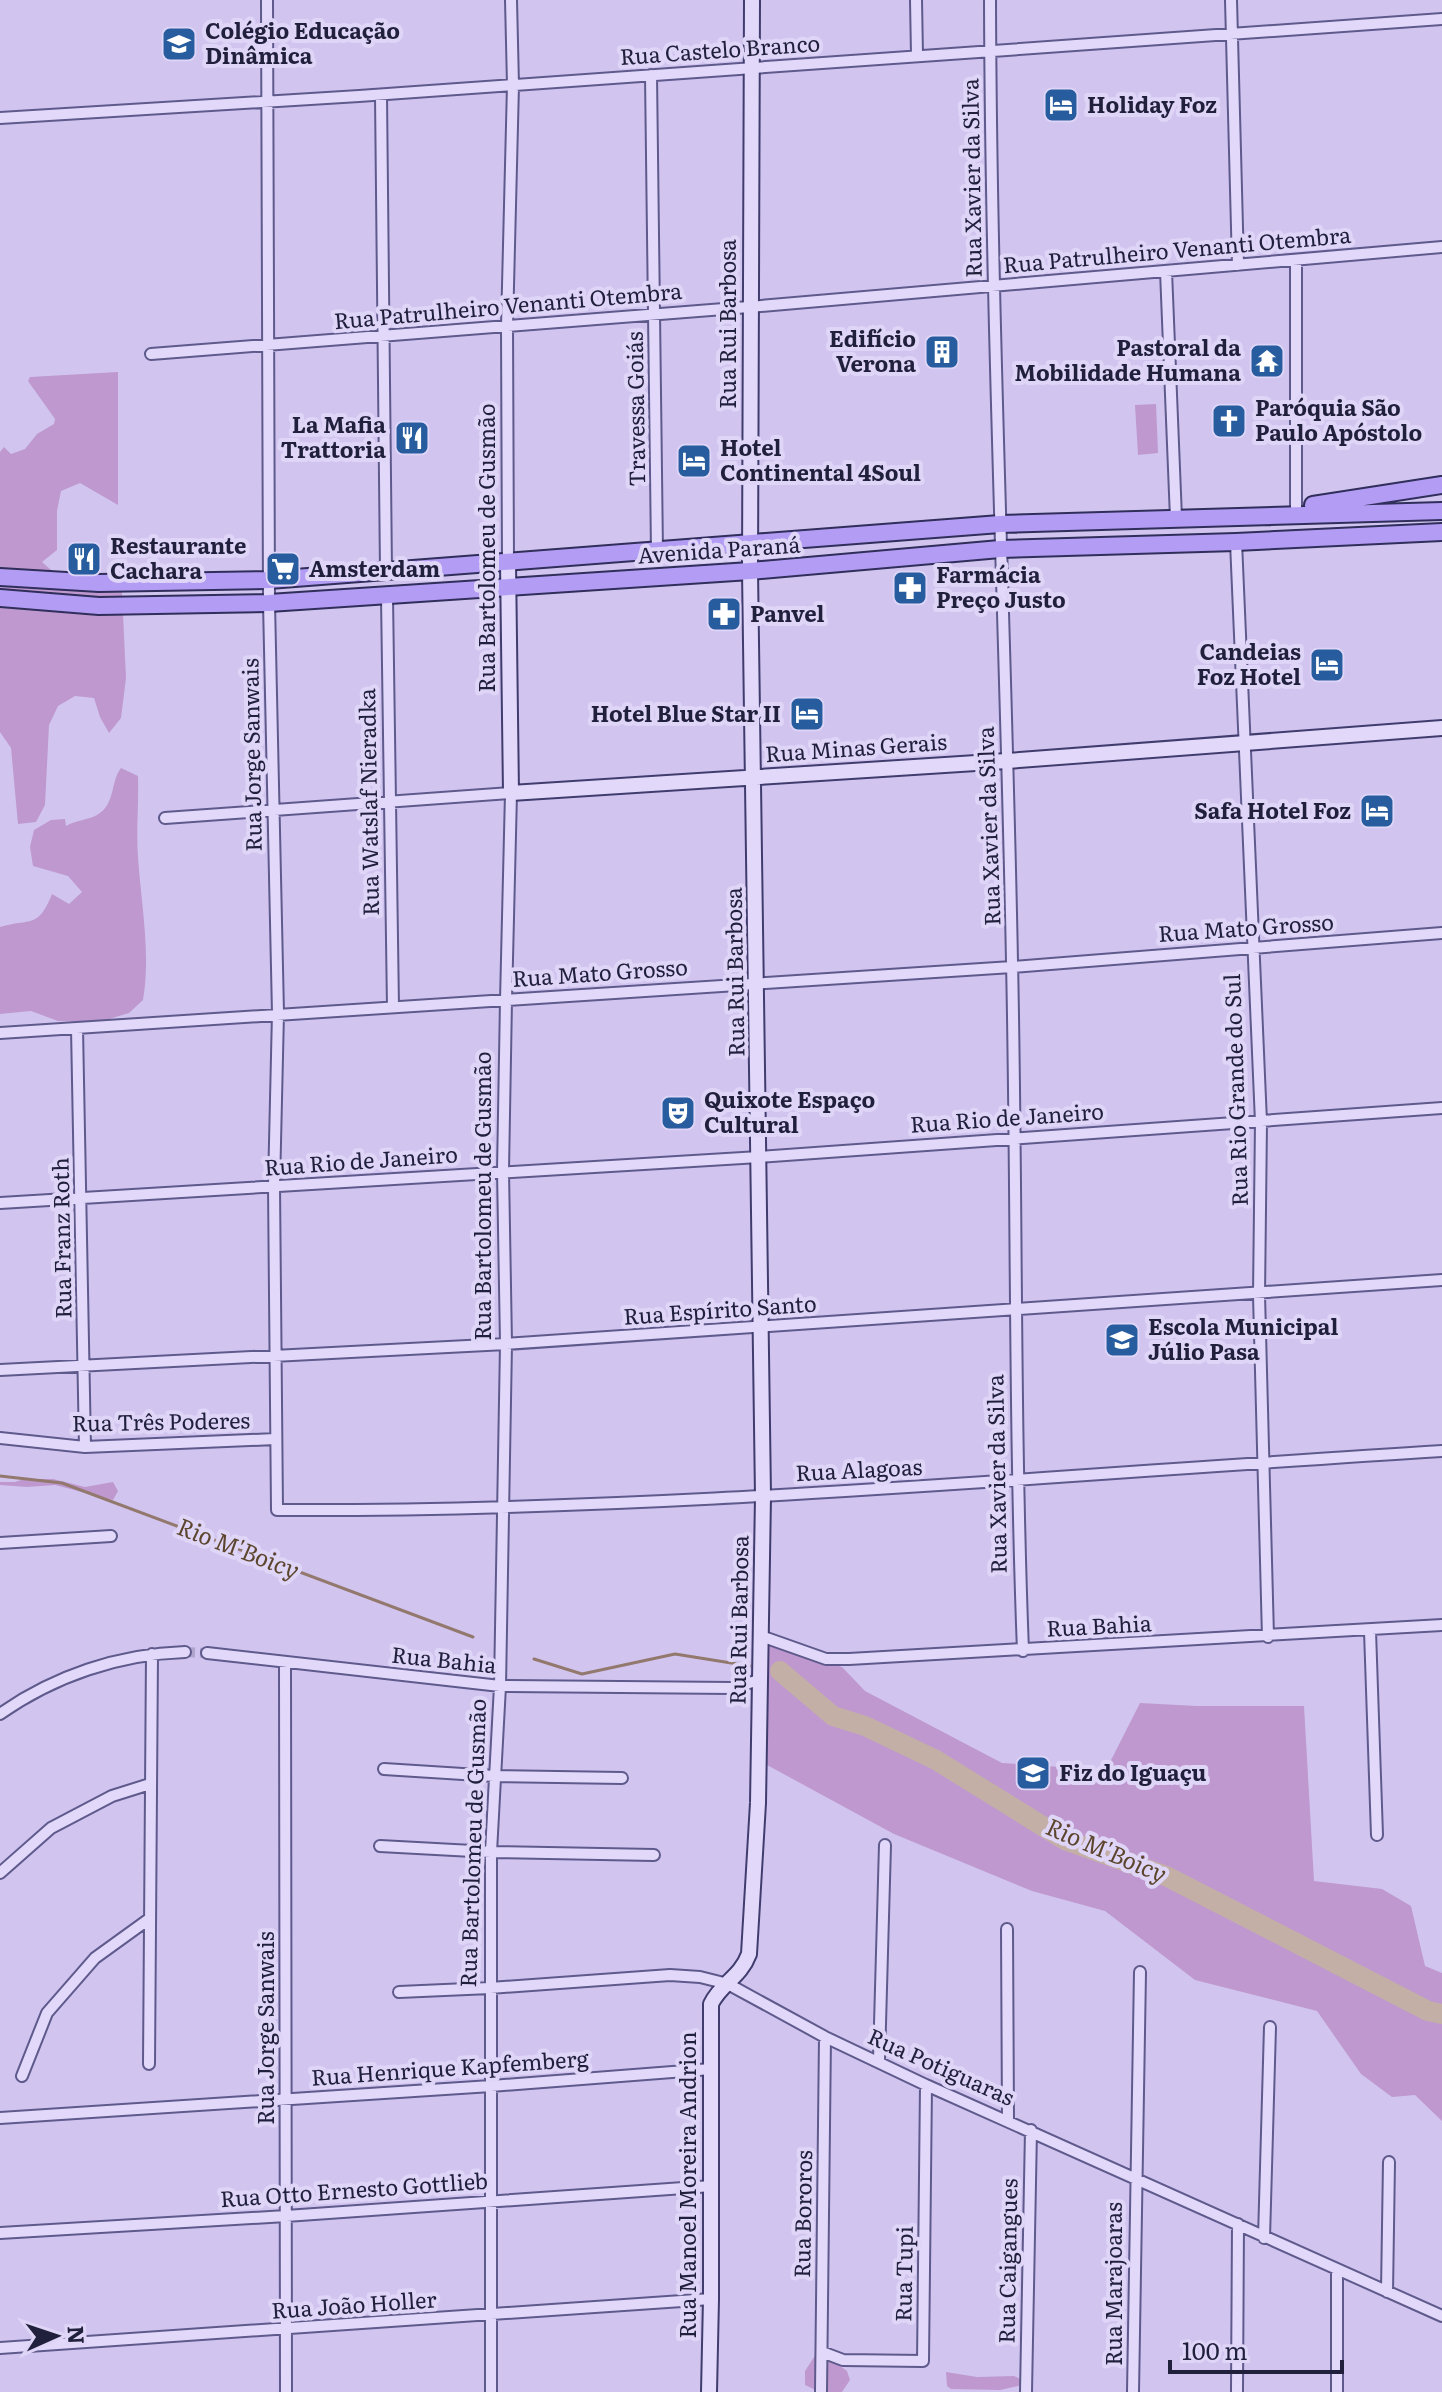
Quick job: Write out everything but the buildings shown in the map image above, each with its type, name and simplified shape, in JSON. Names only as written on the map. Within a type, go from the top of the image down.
[{"type":"main road","points":[[1265,515],[1296,507],[1442,485]]},
{"type":"main road","name":"Avenida Paraná","points":[[0,577],[99,583],[269,580],[1000,524],[1442,511]]},
{"type":"main road","name":"Avenida Paraná","points":[[0,598],[99,606],[269,603],[750,571],[1000,549],[1442,532]]},
{"type":"street","name":"Rua Jorge Sanwais","points":[[267,0],[269,603],[278,1013],[274,1186],[277,1510]]},
{"type":"street","name":"Rua Bartolomeu de Gusmão","points":[[491,2392],[491,1852],[500,1686],[506,1344],[503,1171],[511,793],[507,326],[513,85],[511,0]]},
{"type":"street","name":"Rua Rui Barbosa","points":[[728,1984],[743,1970],[749,1954],[758,1803],[763,1496],[750,571],[752,0]]},
{"type":"street","points":[[916,0],[917,55]]},
{"type":"street","name":"Rua Xavier da Silva","points":[[990,0],[993,286],[1012,967],[1016,1482],[1023,1651]]},
{"type":"street","points":[[1231,0],[1238,265]]},
{"type":"street","name":"Rua Castelo Branco","points":[[0,118],[381,95],[1442,19]]},
{"type":"street","name":"Travessa Goiás","points":[[651,75],[657,552]]},
{"type":"street","points":[[381,95],[386,572]]},
{"type":"street","name":"Rua Patrulheiro Venanti Otembra","points":[[151,354],[654,315],[1442,247]]},
{"type":"street","points":[[1296,260],[1296,507]]},
{"type":"street","points":[[1166,271],[1176,518]]},
{"type":"street","name":"Rua Rio Grande do Sul","points":[[1236,542],[1261,1122],[1259,1295],[1268,1637]]},
{"type":"street","name":"Rua Watslaf Nieradka","points":[[387,597],[393,1007]]},
{"type":"street","name":"Rua Minas Gerais","points":[[165,818],[272,808],[1007,761],[1442,728]]},
{"type":"street","name":"Rua Mato Grosso","points":[[0,1033],[1012,967],[1442,933]]},
{"type":"street","name":"Rua Franz Roth","points":[[77,1028],[85,1447]]},
{"type":"street","name":"Rua Rio de Janeiro","points":[[0,1203],[759,1157],[1442,1108]]},
{"type":"street","name":"Rua Espírito Santo","points":[[0,1370],[506,1344],[1259,1295],[1442,1280]]},
{"type":"street","name":"Rua Três Poderes","points":[[0,1438],[85,1447],[275,1439]]},
{"type":"street","name":"Rua Alagoas","points":[[277,1510],[502,1508],[763,1496],[1016,1482],[1442,1451]]},
{"type":"street","points":[[0,1543],[111,1536]]},
{"type":"street","name":"Rua Bahia","points":[[761,1636],[826,1659],[1023,1651],[1442,1625]]},
{"type":"street","points":[[1370,1631],[1377,1835]]},
{"type":"street","points":[[0,1714],[20,1700],[64,1679],[109,1662],[185,1652]]},
{"type":"street","name":"Rua Bahia","points":[[207,1653],[500,1686],[733,1688],[759,1680]]},
{"type":"street","points":[[149,2064],[152,1654]]},
{"type":"street","name":"Rua Jorge Sanwais","points":[[285,1664],[286,2392]]},
{"type":"street","points":[[384,1769],[494,1776],[622,1778]]},
{"type":"street","points":[[0,1873],[51,1828],[112,1796],[150,1784]]},
{"type":"street","points":[[879,2060],[885,1845]]},
{"type":"street","points":[[380,1846],[654,1855]]},
{"type":"street","points":[[22,2076],[47,2013],[95,1958],[149,1919]]},
{"type":"street","points":[[1007,1929],[1008,2120]]},
{"type":"street","name":"Rua Marajoaras","points":[[1133,2392],[1134,2176],[1140,1972]]},
{"type":"street","name":"Rua Potiguaras","points":[[399,1992],[670,1975],[700,1977],[728,1984],[825,2037],[879,2060],[926,2085],[1442,2316]]},
{"type":"street","name":"Rua Manoel Moreira Andrion","points":[[709,2392],[711,2004],[716,1993],[728,1984]]},
{"type":"street","points":[[1264,2238],[1270,2027]]},
{"type":"street","name":"Rua Bororos","points":[[821,2392],[825,2037]]},
{"type":"street","name":"Rua Henrique Kapfemberg","points":[[0,2118],[711,2069]]},
{"type":"street","name":"Rua Tupi","points":[[822,2352],[843,2360],[923,2361],[926,2085]]},
{"type":"street","name":"Rua Caigangues","points":[[1026,2392],[1031,2130]]},
{"type":"street","points":[[1387,2292],[1389,2162]]},
{"type":"street","name":"Rua Otto Ernesto Gottlieb","points":[[0,2233],[712,2186]]},
{"type":"street","points":[[1237,2392],[1238,2224]]},
{"type":"street","points":[[1337,2270],[1337,2392]]},
{"type":"street","name":"Rua João Holler","points":[[0,2348],[711,2299]]},
{"type":"shaded area","points":[[118,372],[118,505],[80,483],[61,491],[57,511],[57,550],[42,562],[73,589],[122,592],[126,678],[121,718],[109,733],[94,698],[75,696],[58,706],[49,725],[45,805],[36,822],[18,824],[11,748],[0,732],[0,452],[4,447],[11,454],[25,449],[37,434],[54,424],[55,419],[28,381],[30,377]]},
{"type":"shaded area","points":[[1156,404],[1158,453],[1138,455],[1135,405]]},
{"type":"shaded area","points":[[121,768],[138,776],[137,847],[146,947],[143,1000],[129,1013],[99,1022],[58,1021],[31,1011],[0,1014],[0,927],[38,917],[52,894],[69,904],[82,892],[68,876],[33,866],[30,847],[34,830],[51,820],[65,819],[66,826],[97,815],[107,805]]},
{"type":"shaded area","points":[[53,1479],[85,1487],[113,1482],[118,1491],[113,1500],[55,1485],[0,1485],[0,1482]]},
{"type":"shaded area","points":[[768,1645],[842,1667],[865,1691],[1002,1763],[1106,1770],[1140,1703],[1304,1706],[1314,1881],[1382,1889],[1411,1906],[1425,1966],[1442,1973],[1442,2121],[1415,2095],[1392,2097],[1361,2074],[1317,2011],[1195,1980],[1105,1911],[1032,1891],[894,1834],[767,1765]]},
{"type":"shaded area","points":[[816,2354],[826,2356],[847,2371],[850,2380],[842,2392],[820,2392],[805,2385],[805,2371]]},
{"type":"shaded area","points":[[946,2372],[977,2377],[1014,2376],[1023,2380],[1023,2385],[1000,2390],[951,2389],[947,2386]]},
{"type":"waterway","name":"Rio M'Boicy","points":[[0,1476],[62,1483],[473,1637]]},
{"type":"waterway","name":"Rio M'Boicy","points":[[534,1659],[582,1674],[675,1654],[750,1666]]},
{"type":"waterway","name":"Rio M'Boicy","points":[[780,1671],[833,1716],[865,1726],[936,1760],[1065,1840],[1166,1876],[1428,2011],[1442,2014]]},
{"type":"tunnel","points":[[185,1652],[207,1653]]},
{"type":"place","name":"Colégio Educação Dinâmica","points":[[179,44]]},
{"type":"place","name":"Holiday Foz","points":[[1061,105]]},
{"type":"place","name":"Edifício Verona","points":[[942,352]]},
{"type":"place","name":"Pastoral da Mobilidade Humana","points":[[1267,361]]},
{"type":"place","name":"Paróquia São Paulo Apóstolo","points":[[1229,421]]},
{"type":"place","name":"La Mafia Trattoria","points":[[412,438]]},
{"type":"place","name":"Hotel Continental 4Soul","points":[[694,461]]},
{"type":"place","name":"Restaurante Cachara","points":[[84,559]]},
{"type":"place","name":"Amsterdam","points":[[283,569]]},
{"type":"place","name":"Farmácia Preço Justo","points":[[910,588]]},
{"type":"place","name":"Panvel","points":[[724,614]]},
{"type":"place","name":"Candeias Foz Hotel","points":[[1327,665]]},
{"type":"place","name":"Hotel Blue Star II","points":[[807,714]]},
{"type":"place","name":"Safa Hotel Foz","points":[[1377,811]]},
{"type":"place","name":"Quixote Espaço Cultural","points":[[678,1113]]},
{"type":"place","name":"Escola Municipal Júlio Pasa","points":[[1122,1340]]},
{"type":"place","name":"Fiz do Iguaçu","points":[[1033,1773]]}]
